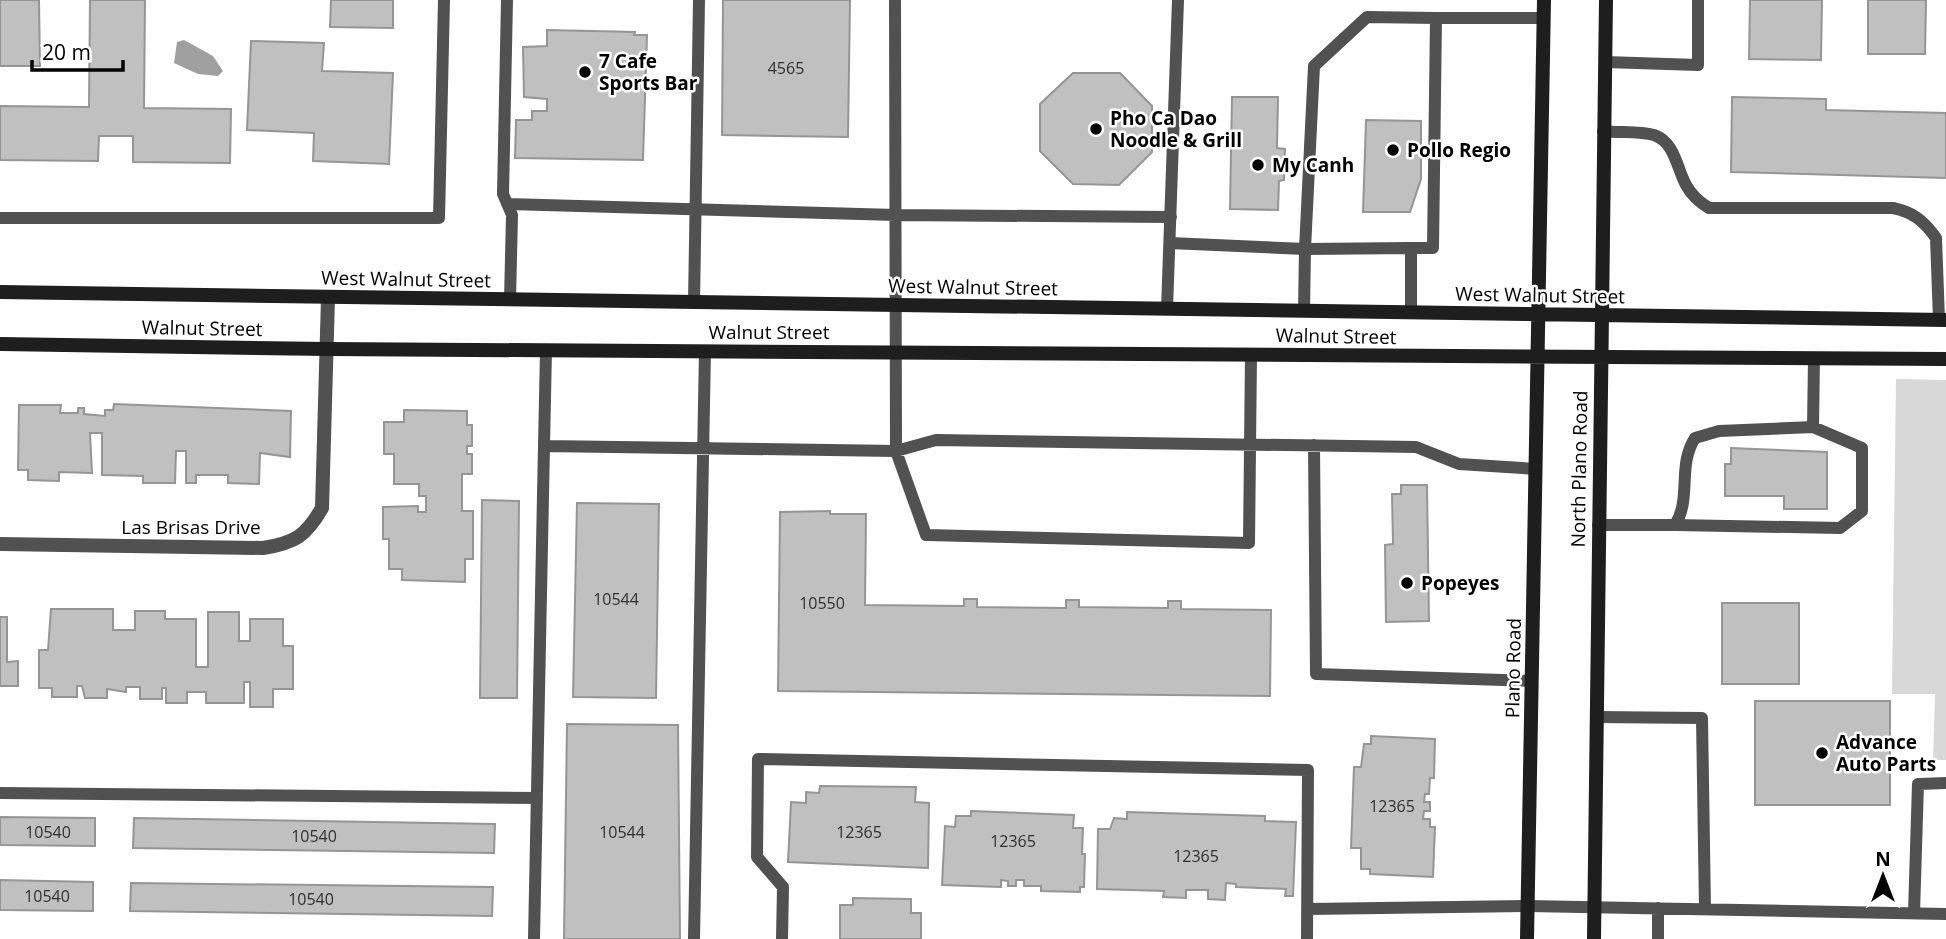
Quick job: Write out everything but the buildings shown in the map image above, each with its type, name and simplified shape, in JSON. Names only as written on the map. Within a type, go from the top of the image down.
[{"type":"main road","points":[[1544,0],[1538,357],[1946,359]]},
{"type":"main road","name":"North Plano Road","points":[[1594,939],[1606,0]]},
{"type":"main road","name":"West Walnut Street","points":[[0,292],[1943,320]]},
{"type":"main road","name":"Walnut Street","points":[[0,344],[327,349],[1538,357]]},
{"type":"main road","name":"Plano Road","points":[[1527,939],[1538,357]]},
{"type":"street","name":"Las Brisas Drive","points":[[0,544],[263,548],[285,544],[309,531],[322,508],[328,298]]},
{"type":"lane","points":[[0,218],[439,218],[444,0]]},
{"type":"lane","points":[[506,0],[503,194],[512,215],[510,300]]},
{"type":"lane","points":[[694,303],[699,0]]},
{"type":"lane","points":[[895,0],[896,451],[926,535],[1249,544],[1251,354]]},
{"type":"lane","points":[[1167,309],[1178,0]]},
{"type":"lane","points":[[1605,62],[1698,65],[1698,0]]},
{"type":"lane","points":[[1304,311],[1314,66],[1367,18],[1544,18]]},
{"type":"lane","points":[[1170,243],[1305,249],[1433,248],[1436,18]]},
{"type":"lane","points":[[1604,131],[1653,135],[1663,141],[1672,152],[1695,198],[1709,208],[1893,208],[1908,211],[1928,227],[1936,238],[1943,320]]},
{"type":"lane","points":[[507,204],[896,215],[1171,216]]},
{"type":"lane","points":[[1411,248],[1411,313]]},
{"type":"lane","points":[[534,939],[546,350]]},
{"type":"lane","points":[[694,939],[705,351]]},
{"type":"lane","points":[[1813,427],[1814,359]]},
{"type":"lane","points":[[1598,525],[1840,528],[1863,511],[1862,448],[1813,427],[1719,431],[1695,438],[1686,452],[1682,513],[1675,525]]},
{"type":"lane","points":[[544,446],[896,451],[936,440],[1250,443],[1416,447],[1459,464],[1536,469]]},
{"type":"lane","points":[[1314,445],[1316,674],[1532,681]]},
{"type":"lane","points":[[1596,717],[1702,718],[1705,909]]},
{"type":"lane","points":[[782,939],[783,887],[757,857],[758,759],[1308,770],[1307,939]]},
{"type":"lane","points":[[1914,913],[1918,784],[1946,783]]},
{"type":"lane","points":[[0,793],[537,798]]},
{"type":"lane","points":[[1308,909],[1594,906],[1946,914]]},
{"type":"lane","points":[[1658,908],[1658,939]]},
{"type":"shaded area","points":[[184,40],[213,56],[223,71],[218,76],[198,74],[174,63],[177,42]]},
{"type":"shaded area","points":[[1896,379],[1946,380],[1946,760],[1933,760],[1935,694],[1892,694]]},
{"type":"place","name":"7 Cafe Sports Bar","points":[[585,72]]},
{"type":"place","name":"Pho Ca Dao Noodle & Grill","points":[[1096,129]]},
{"type":"place","name":"Pollo Regio","points":[[1393,150]]},
{"type":"place","name":"My Canh","points":[[1258,165]]},
{"type":"place","name":"Popeyes","points":[[1407,583]]},
{"type":"place","name":"Advance Auto Parts","points":[[1822,753]]}]
